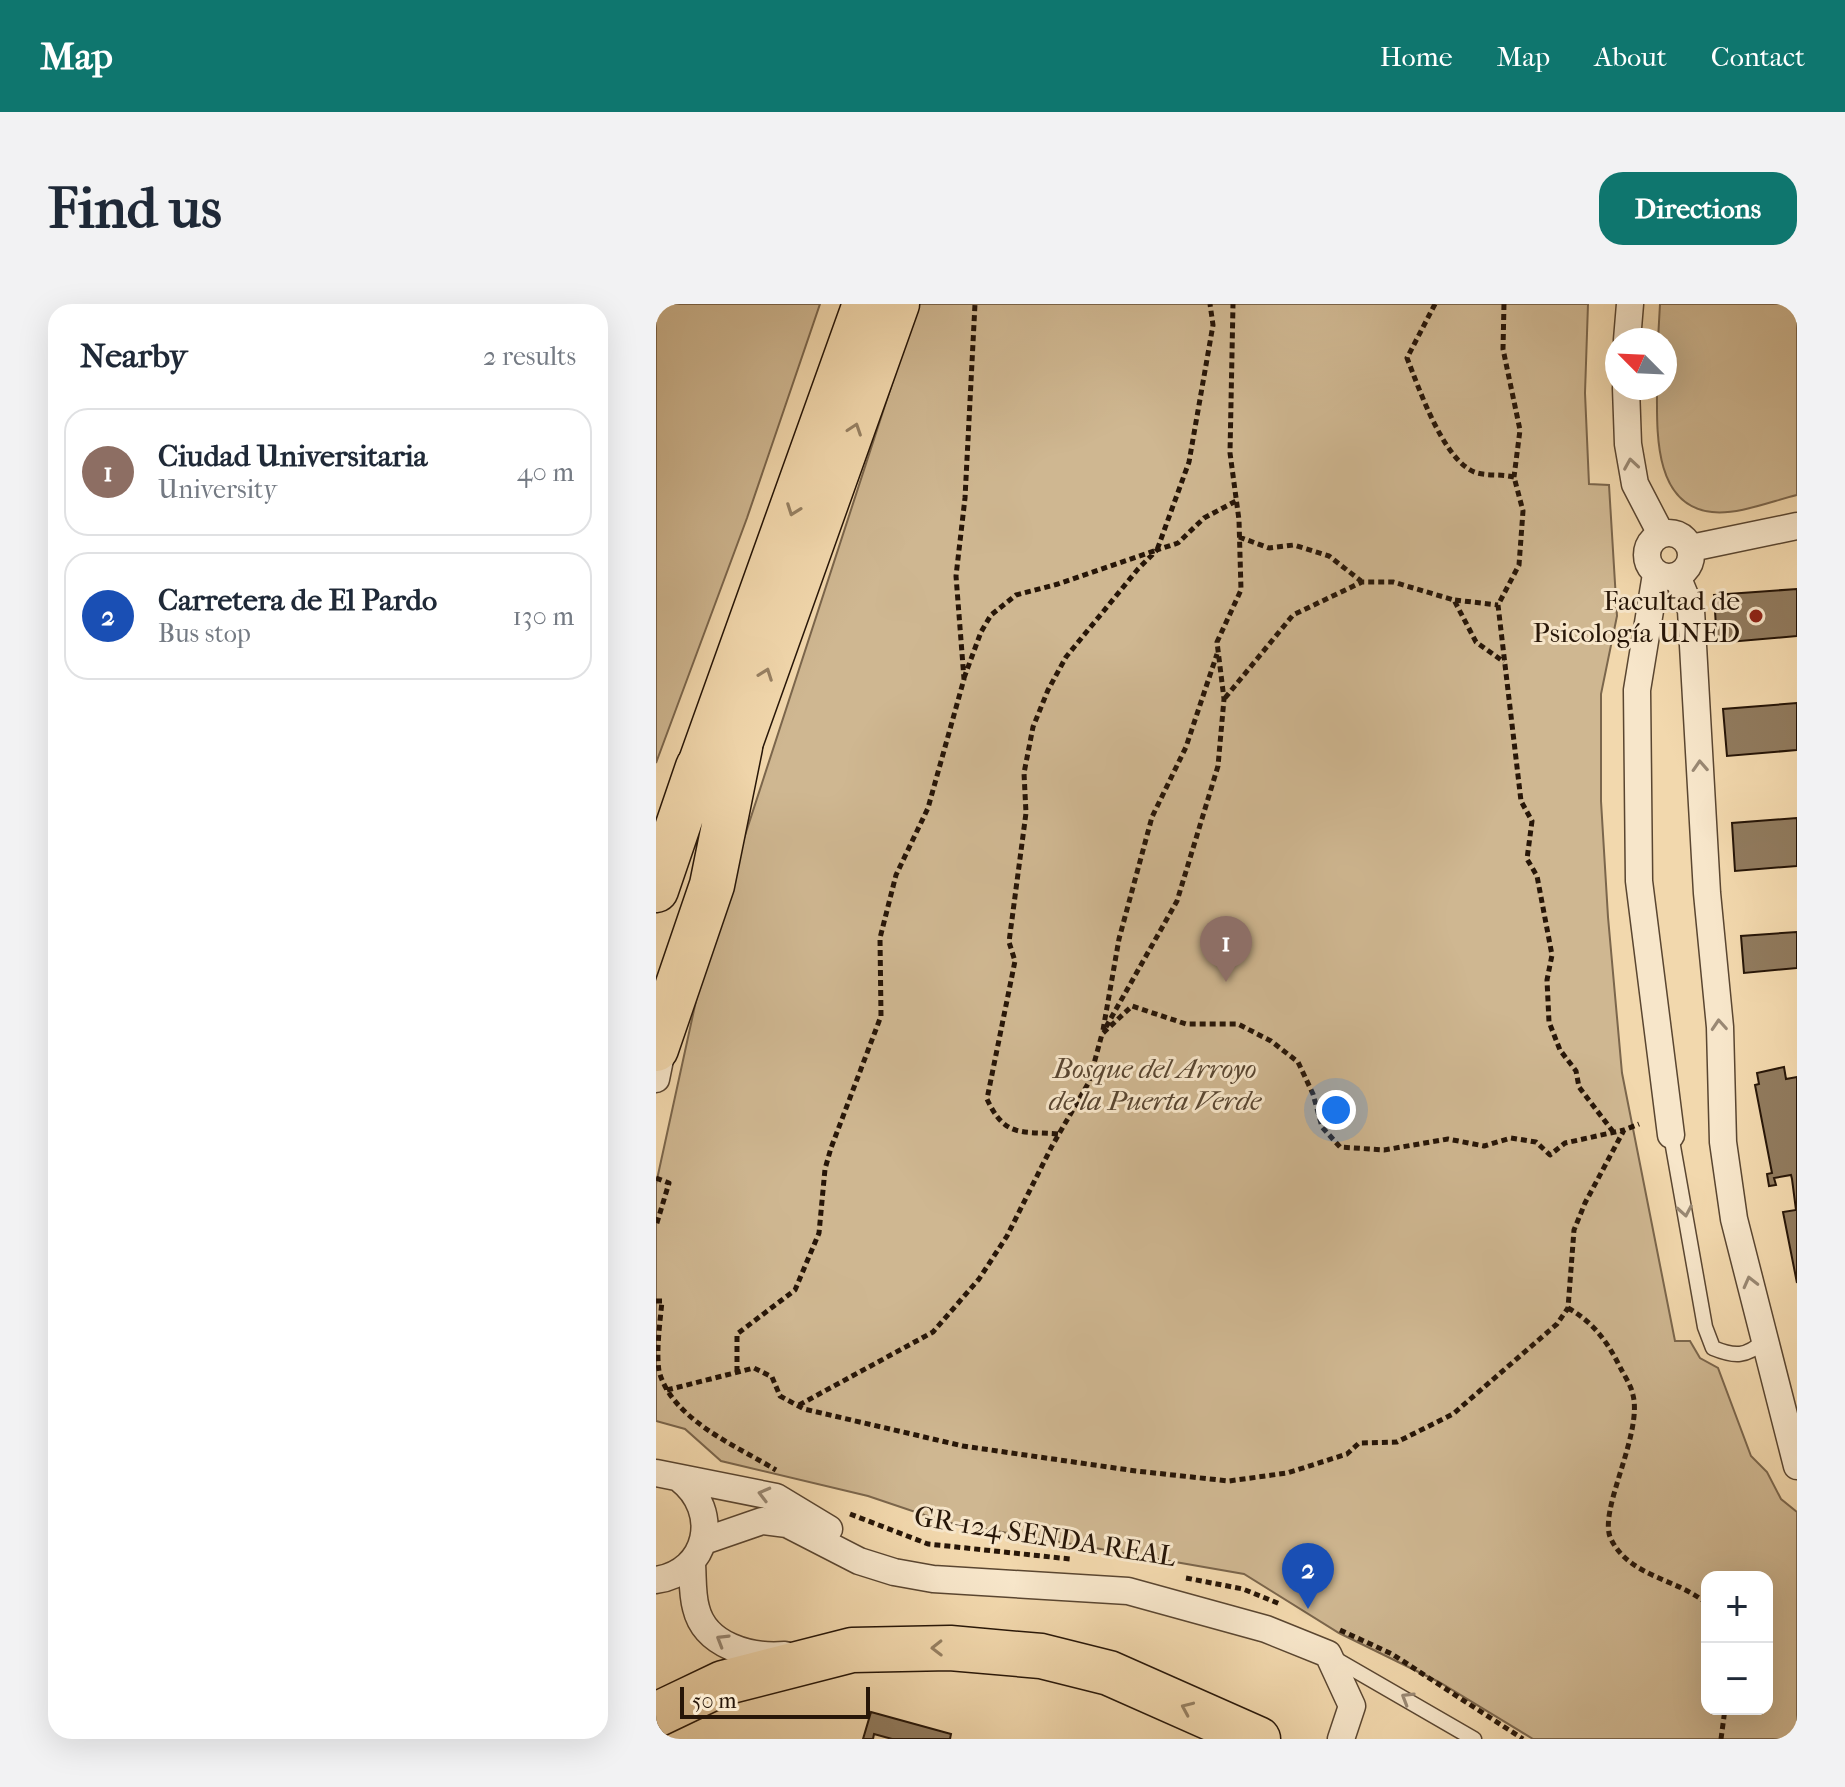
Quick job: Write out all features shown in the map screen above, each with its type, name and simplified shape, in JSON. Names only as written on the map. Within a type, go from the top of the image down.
[{"type":"highway","points":[[661,1015],[740,747]]},
{"type":"highway","points":[[656,854],[698,767]]},
{"type":"highway","points":[[656,890],[698,767]]},
{"type":"highway","points":[[656,1715],[723,1683],[852,1650],[950,1648],[1041,1656],[1109,1673],[1258,1739]]},
{"type":"main road","points":[[698,767],[864,304]]},
{"type":"main road","points":[[740,747],[898,304]]},
{"type":"street","points":[[1628,328],[1630,304]]},
{"type":"street","points":[[1626,400],[1628,444],[1635,484],[1661,534]]},
{"type":"street","points":[[1691,548],[1797,526]]},
{"type":"street","points":[[1691,548],[1675,533],[1661,534],[1649,545],[1646,553],[1647,561],[1667,575],[1691,619],[1707,893],[1720,1027],[1723,1142],[1734,1219],[1797,1466]]},
{"type":"street","points":[[1667,575],[1689,565],[1691,548]]},
{"type":"street","points":[[1667,575],[1637,690],[1639,881],[1671,1135]]},
{"type":"street","points":[[656,1079],[661,1015]]},
{"type":"street","points":[[668,1476],[700,1499],[707,1527],[698,1552],[696,1610],[707,1631],[726,1645],[765,1657],[852,1650]]},
{"type":"street","points":[[668,1476],[776,1497],[849,1542],[933,1579]]},
{"type":"street","points":[[656,1580],[671,1578],[698,1552],[762,1521],[787,1524],[859,1561],[933,1579],[1128,1591],[1286,1637],[1328,1654],[1352,1706],[1341,1739]]},
{"type":"lane","points":[[1671,1135],[1705,1327],[1713,1348],[1742,1355],[1764,1341]]},
{"type":"lane","points":[[1328,1654],[1371,1676],[1474,1739]]},
{"type":"path","points":[[964,679],[956,576],[965,498],[975,304]]},
{"type":"path","points":[[1058,1134],[1013,1132],[996,1118],[987,1099],[1015,961],[1009,942],[1026,813],[1024,773],[1033,727],[1066,657],[1100,612],[1157,550],[1189,462],[1213,325],[1210,304]]},
{"type":"path","points":[[1102,1034],[1177,901],[1218,766],[1224,699],[1217,642],[1241,590],[1230,453],[1233,304]]},
{"type":"path","points":[[1435,304],[1407,358],[1428,409],[1454,457],[1477,473],[1498,472],[1514,477]]},
{"type":"path","points":[[1504,304],[1503,349],[1520,430],[1514,477],[1523,511],[1519,565],[1498,605],[1521,801],[1532,821],[1527,859],[1537,876],[1552,955],[1547,980],[1549,1022],[1560,1050],[1576,1071],[1579,1087],[1614,1133]]},
{"type":"path","points":[[737,1372],[737,1334],[795,1290],[819,1233],[831,1148],[881,1016],[880,938],[896,875],[928,808],[964,679],[981,632],[991,615],[1016,595],[1178,543],[1204,518],[1236,501]]},
{"type":"path","points":[[1239,537],[1269,548],[1294,545],[1329,556],[1362,582]]},
{"type":"path","points":[[1224,699],[1293,615],[1362,582],[1393,582],[1454,600],[1498,605]]},
{"type":"path","points":[[1454,600],[1476,642],[1505,663]]},
{"type":"path","points":[[798,1406],[933,1332],[979,1279],[1007,1236],[1058,1134],[1089,1082],[1102,1034],[1119,939],[1152,817],[1186,747],[1218,651]]},
{"type":"path","points":[[1102,1034],[1132,1006],[1186,1024],[1238,1024],[1298,1062],[1313,1094],[1322,1127],[1340,1147],[1384,1150],[1448,1139],[1484,1146],[1511,1138],[1536,1142],[1550,1155],[1565,1143],[1614,1133],[1639,1124]]},
{"type":"path","points":[[667,1390],[754,1368],[772,1377],[780,1396],[798,1406],[963,1446],[1229,1481],[1287,1473],[1347,1454],[1359,1443],[1397,1442],[1453,1414],[1557,1324],[1568,1308],[1574,1230],[1624,1130]]},
{"type":"path","points":[[656,1178],[669,1183],[656,1226]]},
{"type":"path","points":[[656,1301],[662,1301],[658,1368],[667,1390],[695,1420],[785,1475]]},
{"type":"path","points":[[1568,1308],[1590,1321],[1613,1352],[1633,1395],[1633,1425],[1609,1516],[1609,1538],[1625,1557],[1645,1571],[1701,1601]]},
{"type":"path","name":"GR-124 SENDA REAL","points":[[848,1513],[928,1544],[1071,1560]]},
{"type":"path","name":"GR-124 SENDA REAL","points":[[1181,1577],[1243,1589],[1295,1611],[1286,1637]]},
{"type":"path","points":[[1338,1629],[1392,1654],[1523,1739]]},
{"type":"path","points":[[1721,1739],[1724,1715]]},
{"type":"green space","points":[[656,304],[820,304],[747,518],[656,763]]},
{"type":"green space","name":"Bosque del Arroyo de la Puerta Verde","points":[[918,304],[1588,304],[1585,393],[1589,484],[1609,485],[1617,616],[1601,694],[1601,801],[1622,1073],[1675,1341],[1690,1341],[1700,1358],[1718,1368],[1751,1456],[1767,1472],[1781,1499],[1797,1512],[1797,1739],[1533,1739],[1439,1682],[1339,1633],[1244,1574],[945,1522],[868,1496],[721,1461],[685,1429],[656,1421],[656,1184],[706,955]]},
{"type":"green space","points":[[1660,304],[1797,304],[1797,495],[1744,510],[1722,512],[1693,507],[1679,496],[1662,464],[1657,424],[1657,400],[1677,400],[1677,328],[1659,328]]},
{"type":"building","name":"Facultad de Psicología UNED","points":[[1797,589],[1797,636],[1717,643],[1714,595]]},
{"type":"building","name":"Facultad de Psicología UNED","points":[[1797,703],[1797,750],[1727,756],[1723,709]]},
{"type":"building","points":[[1797,818],[1797,866],[1735,871],[1732,823]]},
{"type":"building","points":[[1797,932],[1797,968],[1744,973],[1741,936]]},
{"type":"building","points":[[1784,1067],[1786,1079],[1797,1077],[1797,1283],[1783,1212],[1796,1210],[1792,1179],[1791,1175],[1774,1178],[1776,1185],[1769,1186],[1767,1174],[1772,1173],[1755,1085],[1759,1084],[1757,1073]]},
{"type":"building","points":[[871,1712],[951,1734],[950,1739],[892,1739],[874,1734],[873,1739],[863,1739]]},
{"type":"place","name":"Facultad de Psicología UNED","points":[[1756,616]]},
{"type":"place","name":"Ciudad Universitaria","points":[[1226,982]]},
{"type":"place","name":"Carretera de El Pardo","points":[[1308,1609]]}]
